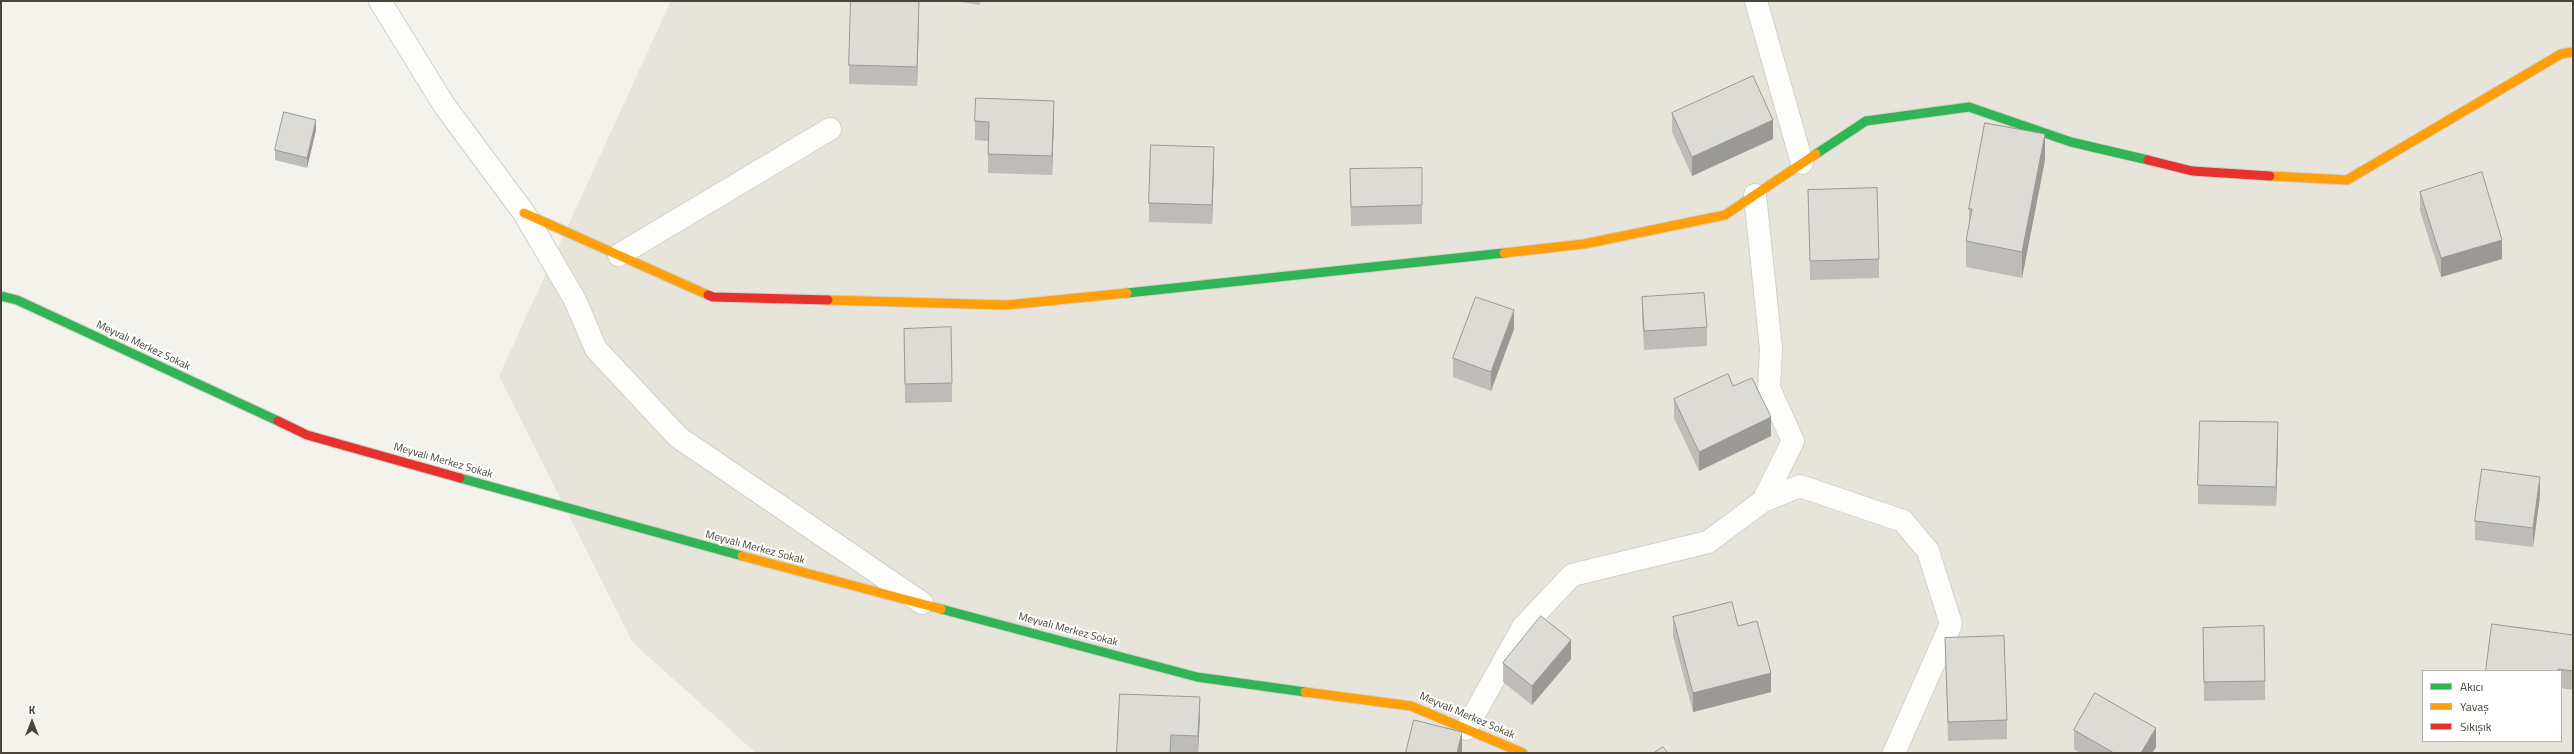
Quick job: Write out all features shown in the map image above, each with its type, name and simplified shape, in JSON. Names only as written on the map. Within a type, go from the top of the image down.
[{"type":"street","points":[[380,1],[444,105],[524,213],[575,300],[596,349],[678,437],[924,604]]},
{"type":"street","points":[[1756,1],[1802,163]]},
{"type":"street","points":[[524,213],[713,296],[1006,305],[1329,274],[1584,244],[1725,215],[1866,121],[1969,107],[2071,142],[2192,171],[2347,180],[2561,54],[2573,52]]},
{"type":"street","points":[[619,255],[830,129]]},
{"type":"street","points":[[1755,195],[1771,349],[1769,388],[1793,441],[1763,501]]},
{"type":"street","name":"Meyvalı Merkez Sokak","points":[[1,296],[17,300],[306,435],[673,538],[1197,677],[1411,706],[1523,753]]},
{"type":"street","points":[[1466,729],[1523,627],[1572,575],[1708,542],[1763,501],[1800,486],[1903,521],[1928,551],[1951,624],[1894,753]]},
{"type":"shaded area","points":[[671,1],[2573,1],[2573,753],[756,753],[633,643],[499,376]]},
{"type":"building","points":[[851,1],[919,1],[917,67],[849,65]]},
{"type":"building","points":[[1753,76],[1773,120],[1692,157],[1672,113]]},
{"type":"building","points":[[976,98],[1054,101],[1052,156],[988,154],[989,122],[975,121]]},
{"type":"building","points":[[284,112],[316,120],[307,158],[275,150]]},
{"type":"building","points":[[1985,123],[2045,134],[2022,252],[1966,241],[1972,209],[1969,209]]},
{"type":"building","points":[[1151,145],[1214,147],[1212,205],[1149,203]]},
{"type":"building","points":[[1422,168],[1422,205],[1351,207],[1350,169]]},
{"type":"building","points":[[2482,172],[2502,240],[2441,258],[2420,192]]},
{"type":"building","points":[[1877,188],[1879,259],[1810,261],[1808,190]]},
{"type":"building","points":[[1704,293],[1707,327],[1644,331],[1642,297]]},
{"type":"building","points":[[1476,297],[1514,310],[1491,372],[1453,358]]},
{"type":"building","points":[[951,327],[952,383],[905,384],[904,329]]},
{"type":"building","points":[[1728,374],[1733,386],[1752,378],[1771,417],[1699,452],[1674,399]]},
{"type":"building","points":[[2200,421],[2278,422],[2276,487],[2198,485]]},
{"type":"building","points":[[2482,469],[2540,477],[2533,528],[2475,521]]},
{"type":"building","points":[[1732,602],[1738,626],[1757,621],[1771,673],[1693,693],[1673,617]]},
{"type":"building","points":[[1541,616],[1571,640],[1532,686],[1503,663]]},
{"type":"building","points":[[2492,624],[2573,635],[2573,671],[2558,669],[2486,670]]},
{"type":"building","points":[[2264,626],[2265,681],[2204,682],[2203,628]]},
{"type":"building","points":[[2004,636],[2007,720],[1948,722],[1945,638]]},
{"type":"building","points":[[2095,693],[2156,728],[2141,753],[2114,753],[2074,730]]},
{"type":"building","points":[[1120,694],[1200,697],[1198,736],[1171,735],[1170,753],[1117,753]]},
{"type":"building","points":[[1414,720],[1462,732],[1457,753],[1406,753]]},
{"type":"building","points":[[1663,747],[1668,753],[1654,753]]},
{"type":"traffic: fast","points":[[1816,154],[1866,121],[1969,107],[2071,142],[2148,160]]},
{"type":"traffic: fast","points":[[1127,293],[1504,253]]},
{"type":"traffic: fast","points":[[1,296],[17,300],[278,421]]},
{"type":"traffic: fast","points":[[460,478],[742,556]]},
{"type":"traffic: fast","points":[[941,609],[1197,677],[1305,692]]},
{"type":"traffic: slow","points":[[2270,176],[2347,180],[2561,54],[2573,52]]},
{"type":"traffic: slow","points":[[1504,253],[1584,244],[1725,215],[1816,154]]},
{"type":"traffic: slow","points":[[524,213],[708,295]]},
{"type":"traffic: slow","points":[[828,300],[1007,305],[1127,293]]},
{"type":"traffic: slow","points":[[742,556],[941,609]]},
{"type":"traffic: slow","points":[[1305,692],[1411,706],[1523,753]]},
{"type":"traffic: jam","points":[[2148,160],[2192,171],[2270,176]]},
{"type":"traffic: jam","points":[[708,295],[713,297],[828,300]]},
{"type":"traffic: jam","points":[[278,421],[307,435],[460,478]]}]
